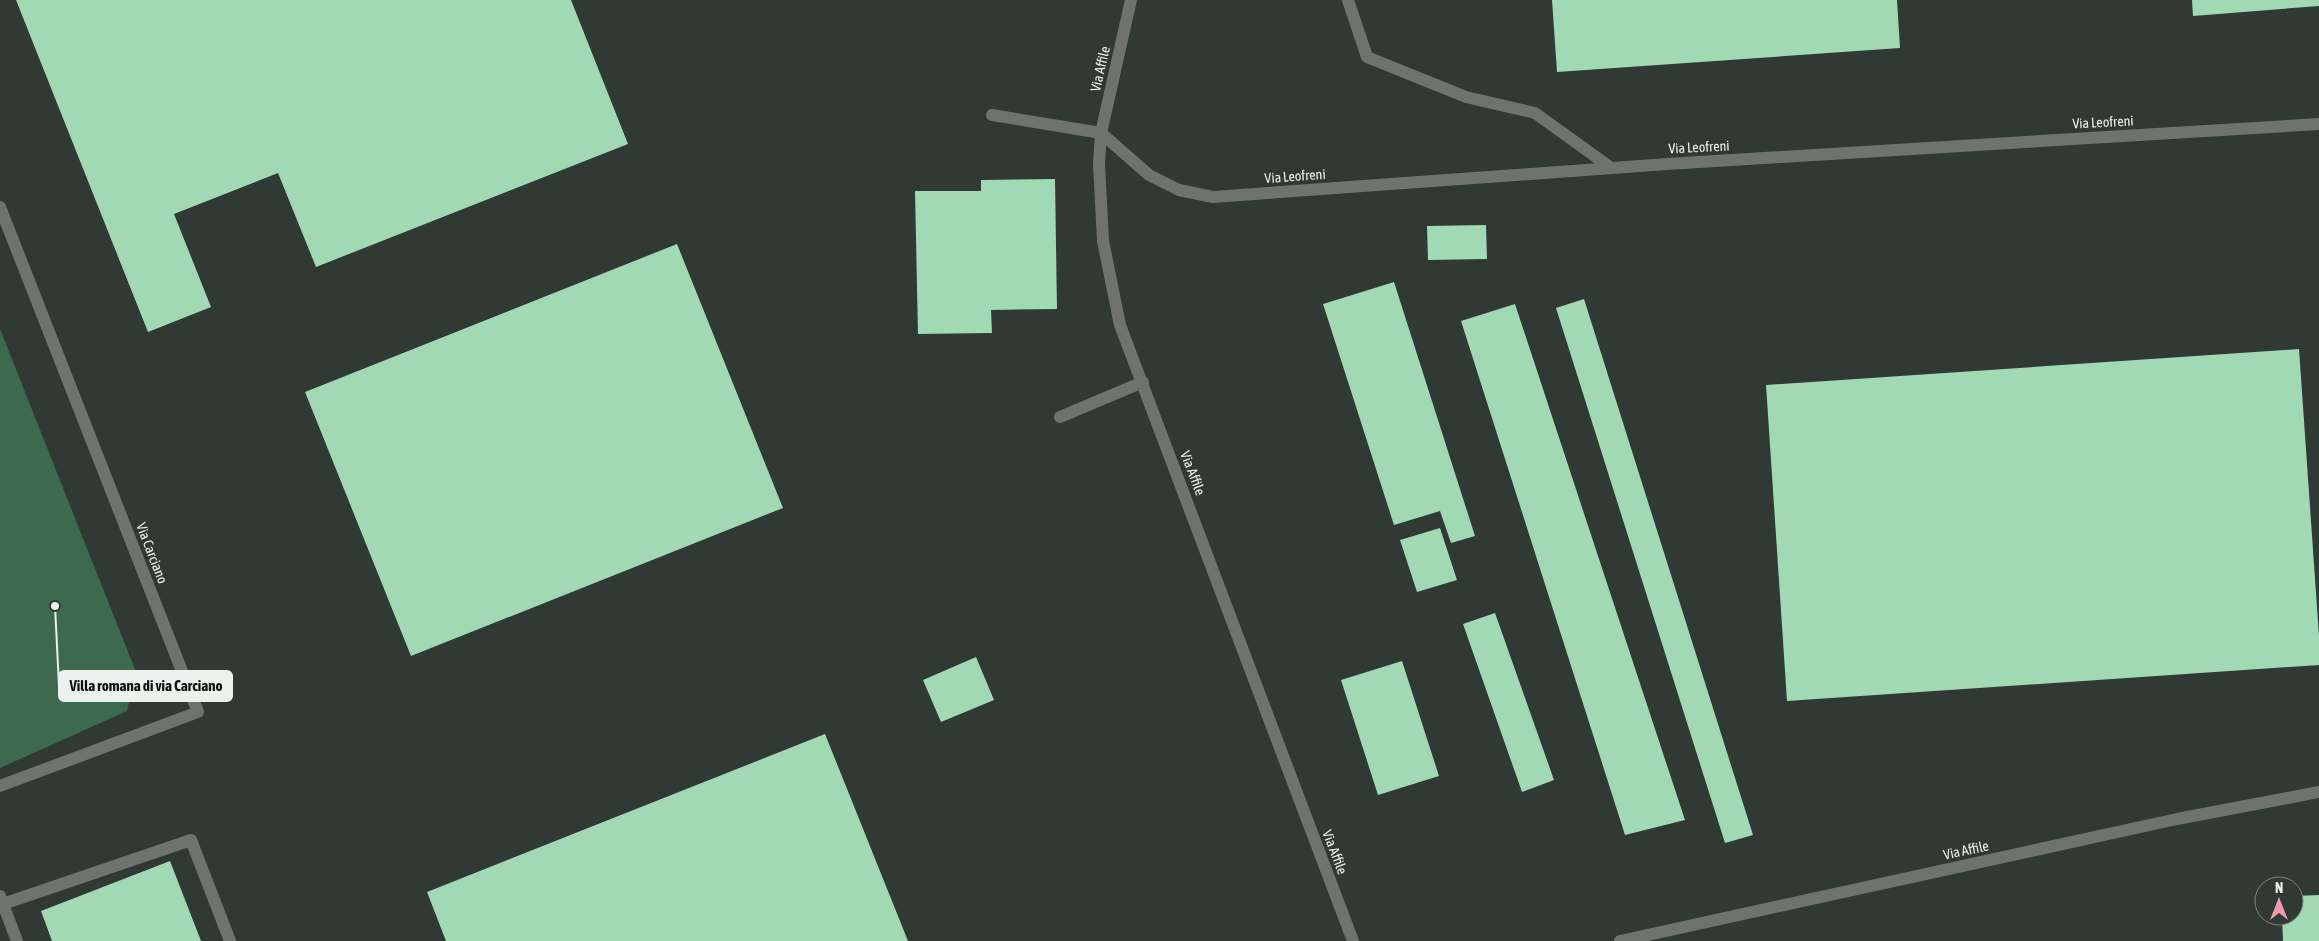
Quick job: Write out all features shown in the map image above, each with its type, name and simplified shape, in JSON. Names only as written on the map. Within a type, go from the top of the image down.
[{"type":"street","name":"Via Affile","points":[[1131,0],[1101,133],[1100,206],[1103,241],[1120,325],[1352,941]]},
{"type":"street","points":[[1348,0],[1367,57],[1466,97],[1535,113],[1610,168]]},
{"type":"street","points":[[992,115],[1101,133]]},
{"type":"street","name":"Via Leofreni","points":[[1101,133],[1149,175],[1179,190],[1213,197],[1610,168],[2319,124]]},
{"type":"street","name":"Via Carciano","points":[[0,207],[198,712],[0,786]]},
{"type":"street","points":[[1060,417],[1142,382]]},
{"type":"street","name":"Via Affile","points":[[1620,941],[2176,819],[2319,792]]},
{"type":"street","points":[[17,941],[2,900],[191,840],[230,941]]},
{"type":"green space","points":[[0,329],[136,672],[127,711],[0,768]]},
{"type":"building","points":[[16,0],[571,0],[628,144],[316,267],[278,173],[174,214],[211,307],[148,332]]},
{"type":"building","points":[[1552,0],[1897,0],[1900,48],[1557,72]]},
{"type":"building","points":[[2192,0],[2319,0],[2319,6],[2193,16]]},
{"type":"building","points":[[1055,179],[1057,309],[991,310],[992,333],[918,334],[915,191],[981,191],[981,180]]},
{"type":"building","points":[[1486,225],[1487,259],[1428,260],[1427,226]]},
{"type":"building","points":[[677,244],[783,508],[411,656],[305,392]]},
{"type":"building","points":[[1394,282],[1475,536],[1451,543],[1440,511],[1394,525],[1323,304]]},
{"type":"building","points":[[1584,299],[1753,835],[1725,843],[1556,308]]},
{"type":"building","points":[[1515,304],[1685,820],[1625,835],[1461,321]]},
{"type":"building","points":[[2299,349],[2319,636],[2319,665],[1787,701],[1766,385]]},
{"type":"building","points":[[1440,528],[1457,580],[1417,592],[1400,540]]},
{"type":"building","points":[[1495,613],[1554,780],[1522,792],[1463,624]]},
{"type":"building","points":[[976,657],[994,700],[941,722],[923,680]]},
{"type":"building","points":[[1402,661],[1439,776],[1378,795],[1341,680]]},
{"type":"building","points":[[825,734],[908,941],[446,941],[427,892]]},
{"type":"building","points":[[170,861],[201,941],[52,941],[41,911]]},
{"type":"building","points":[[2319,895],[2319,941],[2283,941],[2282,926],[2304,926],[2304,896]]},
{"type":"place","name":"Villa romana di via Carciano","points":[[55,606]]}]
